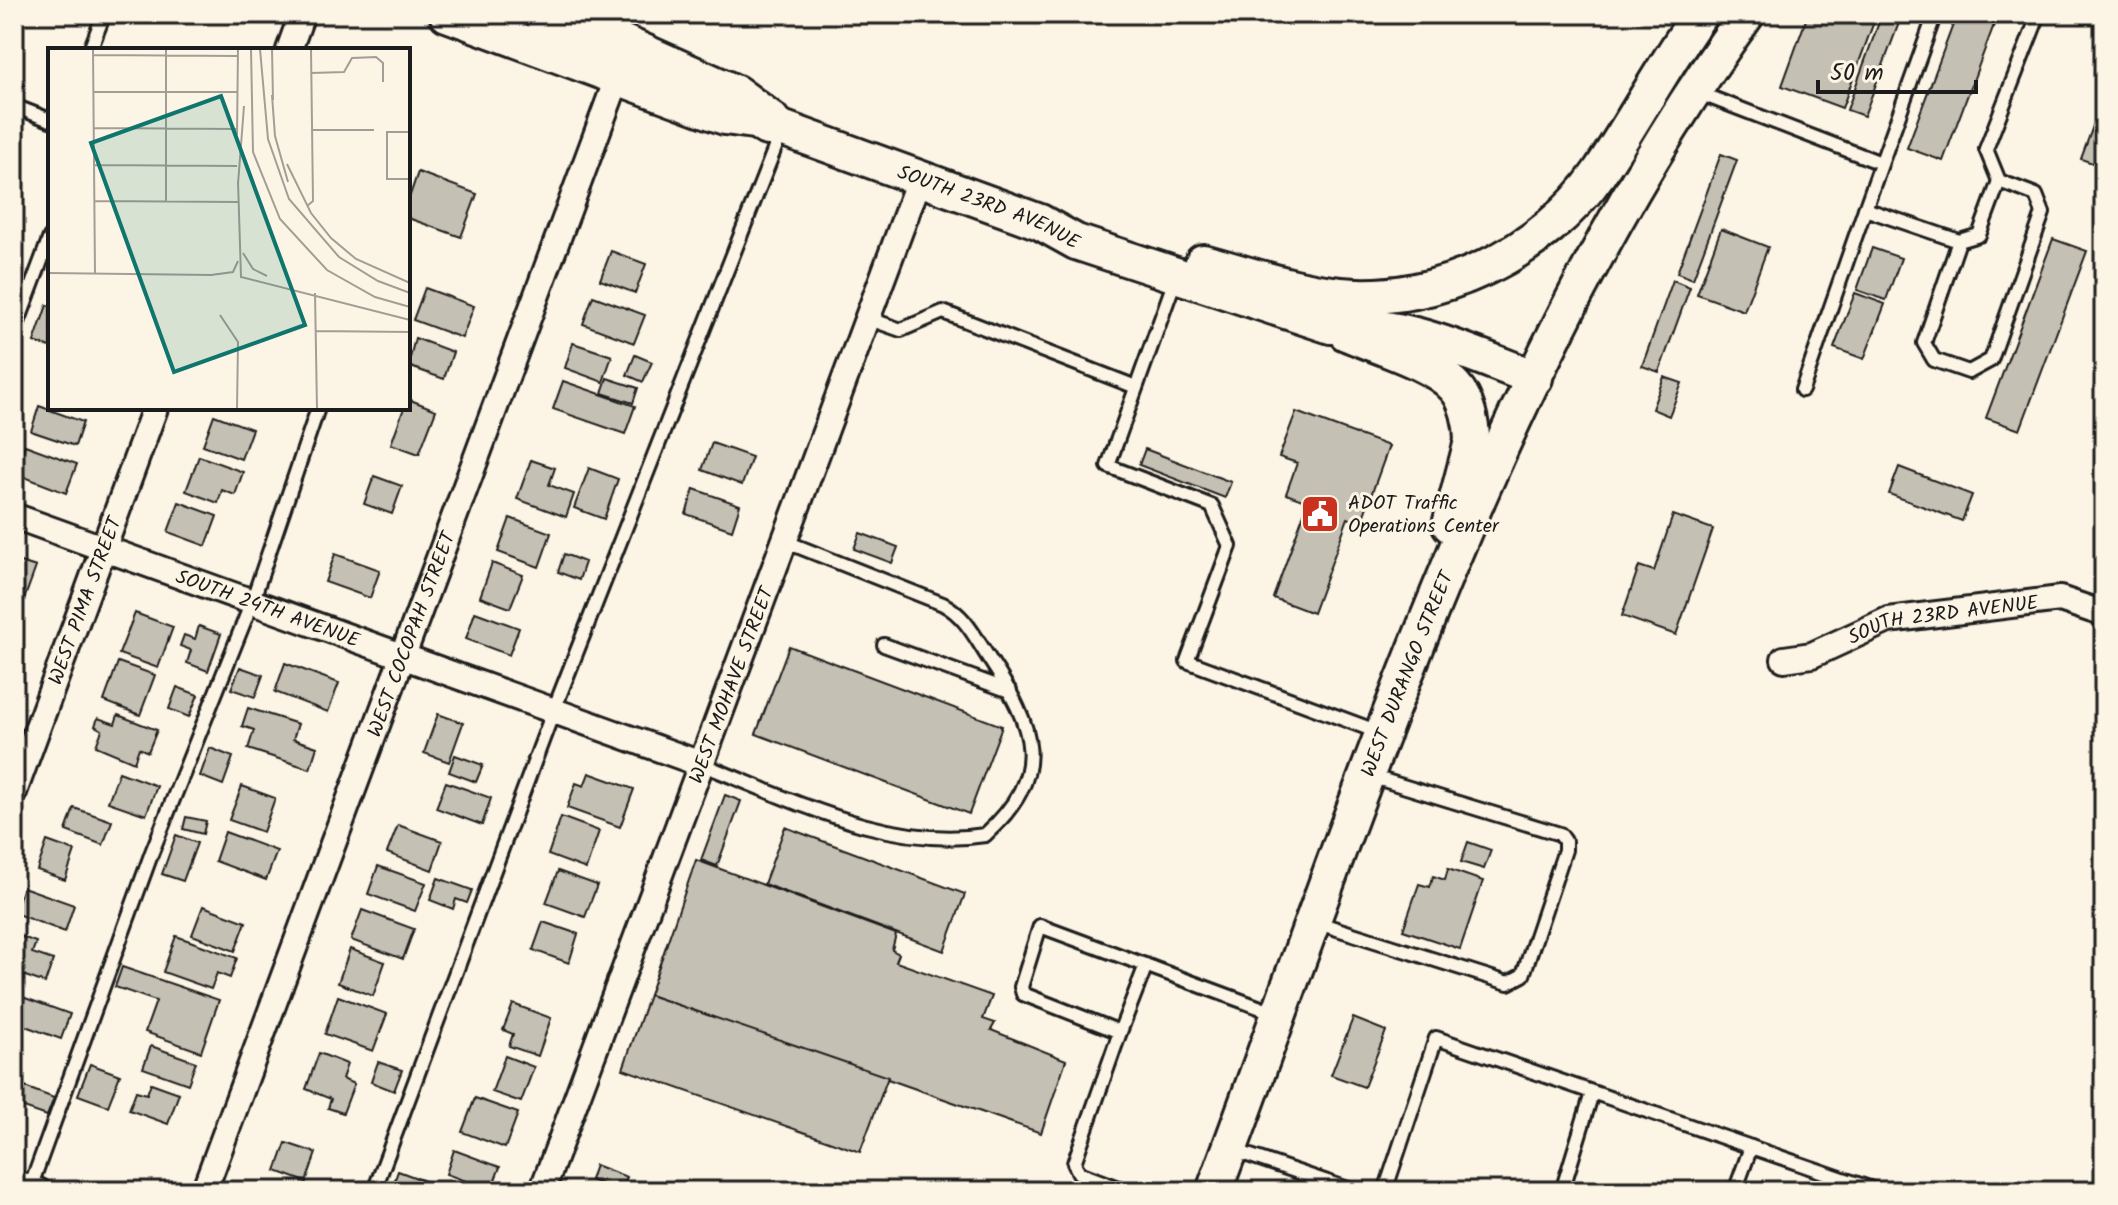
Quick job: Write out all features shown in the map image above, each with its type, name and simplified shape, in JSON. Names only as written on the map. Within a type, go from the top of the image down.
[{"type":"highway","points":[[547,14],[733,97],[775,126]]},
{"type":"main road","name":"SOUTH 23RD AVENUE","points":[[447,14],[725,117],[775,126],[1040,222],[1076,242],[1177,276],[1331,326],[1359,324],[1396,328],[1535,378]]},
{"type":"main road","points":[[1040,222],[1340,295],[1387,294],[1448,282],[1507,256],[1561,217],[1597,175],[1700,14]]},
{"type":"main road","name":"WEST DURANGO STREET","points":[[1214,1191],[1428,618],[1535,378],[1614,219],[1747,14]]},
{"type":"main road","points":[[1331,326],[1439,375],[1456,388],[1472,427],[1470,460],[1455,503],[1428,618]]},
{"type":"street","points":[[290,48],[302,14]]},
{"type":"street","name":"WEST COCOPAH STREET","points":[[204,1191],[617,79]]},
{"type":"street","name":"WEST MOHAVE STREET","points":[[542,1191],[919,180]]},
{"type":"street","name":"WEST PIMA STREET","points":[[14,792],[154,410]]},
{"type":"street","name":"SOUTH 24TH AVENUE","points":[[14,516],[701,764]]},
{"type":"street","name":"SOUTH 23RD AVENUE","points":[[1784,659],[1812,655],[1888,620],[2060,599],[2104,614]]},
{"type":"lane","points":[[91,48],[104,14]]},
{"type":"lane","points":[[1802,390],[1935,14]]},
{"type":"lane","points":[[1865,209],[1959,241],[1979,235],[1999,181],[1986,149],[2039,14]]},
{"type":"lane","points":[[1696,92],[1881,163]]},
{"type":"lane","points":[[14,106],[48,119]]},
{"type":"lane","points":[[374,1191],[775,126]]},
{"type":"lane","points":[[1959,241],[1924,343],[1934,360],[1969,372],[1991,360],[2043,213],[2036,195],[1999,181]]},
{"type":"lane","points":[[14,333],[48,242]]},
{"type":"lane","points":[[1177,276],[1108,466],[1212,506],[1230,546],[1187,661],[1384,734]]},
{"type":"lane","points":[[867,318],[901,330],[943,312],[1136,387]]},
{"type":"lane","points":[[27,1187],[152,852],[252,602],[317,410]]},
{"type":"lane","points":[[701,764],[881,831],[936,840],[985,835],[1015,805],[1031,757],[1030,733],[1010,691],[961,616],[952,609],[784,541]]},
{"type":"lane","points":[[884,645],[1010,691]]},
{"type":"lane","points":[[1315,922],[1508,983],[1523,975],[1565,850],[1565,841],[1560,834],[1369,775]]},
{"type":"lane","points":[[1120,1032],[1023,994],[1022,978],[1040,926],[1280,1015]]},
{"type":"lane","points":[[1127,1191],[1079,1173],[1074,1163],[1146,965]]},
{"type":"lane","points":[[1385,1191],[1436,1038],[1878,1191]]},
{"type":"lane","points":[[1562,1191],[1592,1093]]},
{"type":"lane","points":[[1735,1191],[1751,1147]]},
{"type":"lane","points":[[1230,1149],[1354,1191]]},
{"type":"building","points":[[1808,14],[1863,14],[1875,19],[1842,108],[1782,86]]},
{"type":"building","points":[[1882,14],[1900,20],[1864,116],[1847,110]]},
{"type":"building","points":[[1957,14],[1998,14],[1943,161],[1907,148]]},
{"type":"building","points":[[2104,96],[2104,167],[2081,159]]},
{"type":"building","points":[[1721,154],[1737,160],[1693,279],[1677,273]]},
{"type":"building","points":[[418,172],[477,194],[461,237],[410,219],[410,195]]},
{"type":"building","points":[[1721,229],[1768,247],[1744,311],[1697,294]]},
{"type":"building","points":[[2053,239],[2087,251],[2020,430],[1986,418]]},
{"type":"building","points":[[1872,248],[1901,258],[1886,300],[1857,290]]},
{"type":"building","points":[[611,251],[646,264],[635,293],[600,280]]},
{"type":"building","points":[[1673,280],[1690,287],[1659,372],[1642,366]]},
{"type":"building","points":[[425,288],[474,306],[462,338],[413,320]]},
{"type":"building","points":[[1855,293],[1885,304],[1864,359],[1834,348]]},
{"type":"building","points":[[593,296],[645,315],[634,343],[583,324]]},
{"type":"building","points":[[47,305],[48,305],[48,346],[34,342]]},
{"type":"building","points":[[415,338],[453,352],[444,379],[410,367]]},
{"type":"building","points":[[573,343],[612,356],[603,382],[565,368]]},
{"type":"building","points":[[635,355],[652,362],[643,382],[627,375]]},
{"type":"building","points":[[1664,377],[1682,383],[1669,416],[1652,409]]},
{"type":"building","points":[[607,378],[638,388],[633,403],[602,393]]},
{"type":"building","points":[[563,381],[635,406],[625,434],[553,409]]},
{"type":"building","points":[[410,400],[436,410],[419,454],[391,444],[403,410],[410,410]]},
{"type":"building","points":[[39,406],[83,422],[75,446],[31,431]]},
{"type":"building","points":[[1296,412],[1389,446],[1361,523],[1348,518],[1313,613],[1273,598],[1308,502],[1286,494],[1297,463],[1279,457]]},
{"type":"building","points":[[214,415],[252,429],[241,459],[203,445]]},
{"type":"building","points":[[712,443],[752,457],[742,485],[702,470]]},
{"type":"building","points":[[25,445],[77,464],[66,493],[14,473]]},
{"type":"building","points":[[1145,449],[1231,482],[1225,498],[1139,465]]},
{"type":"building","points":[[199,456],[243,472],[235,495],[222,490],[218,503],[186,491]]},
{"type":"building","points":[[531,460],[555,468],[549,485],[574,494],[566,517],[517,499]]},
{"type":"building","points":[[1899,467],[1972,495],[1962,521],[1889,494]]},
{"type":"building","points":[[589,468],[618,479],[604,519],[574,508]]},
{"type":"building","points":[[374,476],[402,486],[392,514],[364,504]]},
{"type":"building","points":[[694,489],[740,505],[732,530],[686,514]]},
{"type":"building","points":[[179,502],[217,516],[206,546],[168,532]]},
{"type":"building","points":[[1673,515],[1713,529],[1676,635],[1622,616],[1639,566],[1654,571]]},
{"type":"building","points":[[510,518],[551,533],[539,567],[498,552]]},
{"type":"building","points":[[860,533],[898,547],[892,563],[854,549]]},
{"type":"building","points":[[335,554],[380,570],[370,598],[325,582]]},
{"type":"building","points":[[564,554],[585,562],[579,580],[558,572]]},
{"type":"building","points":[[14,560],[36,567],[25,597],[14,593]]},
{"type":"building","points":[[492,563],[523,575],[510,608],[480,597]]},
{"type":"building","points":[[475,612],[519,628],[509,655],[466,639]]},
{"type":"building","points":[[135,613],[173,627],[158,668],[119,654]]},
{"type":"building","points":[[199,626],[221,634],[208,671],[187,663],[191,650],[180,646],[184,635],[195,639]]},
{"type":"building","points":[[789,646],[1002,726],[969,814],[756,734]]},
{"type":"building","points":[[118,662],[155,675],[140,715],[104,701]]},
{"type":"building","points":[[285,663],[339,683],[328,712],[275,692]]},
{"type":"building","points":[[240,667],[263,675],[255,697],[231,689]]},
{"type":"building","points":[[177,687],[198,695],[189,717],[169,709]]},
{"type":"building","points":[[248,708],[298,724],[293,739],[317,747],[310,769],[248,749],[254,730],[242,726]]},
{"type":"building","points":[[438,714],[463,723],[449,762],[424,753]]},
{"type":"building","points":[[118,715],[157,730],[148,752],[139,748],[134,762],[96,746],[102,730],[95,726],[98,718],[115,724]]},
{"type":"building","points":[[210,748],[233,757],[223,785],[200,776]]},
{"type":"building","points":[[455,755],[483,765],[476,782],[449,772]]},
{"type":"building","points":[[119,772],[157,786],[146,815],[108,802]]},
{"type":"building","points":[[589,773],[634,789],[620,827],[567,808],[576,783],[584,786]]},
{"type":"building","points":[[446,782],[491,798],[482,825],[436,808]]},
{"type":"building","points":[[242,786],[275,798],[263,832],[229,820]]},
{"type":"building","points":[[725,795],[741,801],[717,866],[701,860]]},
{"type":"building","points":[[74,808],[112,821],[103,845],[66,831]]},
{"type":"building","points":[[186,817],[206,821],[203,834],[183,829]]},
{"type":"building","points":[[561,817],[599,831],[586,869],[548,855]]},
{"type":"building","points":[[398,825],[442,841],[432,870],[387,853]]},
{"type":"building","points":[[785,827],[965,894],[944,951],[764,884]]},
{"type":"building","points":[[225,832],[277,851],[266,880],[215,861]]},
{"type":"building","points":[[176,835],[197,843],[183,881],[162,874]]},
{"type":"building","points":[[47,841],[75,851],[65,880],[37,870]]},
{"type":"building","points":[[1468,842],[1491,850],[1484,869],[1461,862]]},
{"type":"building","points":[[696,860],[896,934],[892,950],[899,954],[896,962],[992,996],[983,1019],[995,1023],[991,1030],[1066,1060],[1041,1133],[649,995]]},
{"type":"building","points":[[378,866],[426,883],[415,911],[368,894]]},
{"type":"building","points":[[1448,869],[1483,881],[1460,949],[1403,930],[1419,884],[1430,887],[1433,876],[1445,880]]},
{"type":"building","points":[[558,871],[597,885],[585,917],[546,903]]},
{"type":"building","points":[[438,878],[472,890],[467,903],[456,899],[453,909],[430,900]]},
{"type":"building","points":[[23,887],[74,905],[65,932],[14,913]]},
{"type":"building","points":[[203,906],[246,922],[235,951],[192,935]]},
{"type":"building","points":[[362,910],[414,929],[403,959],[351,940]]},
{"type":"building","points":[[543,922],[578,934],[569,963],[533,950]]},
{"type":"building","points":[[14,934],[36,942],[32,953],[53,960],[45,983],[14,972]]},
{"type":"building","points":[[176,936],[237,958],[230,978],[217,973],[211,989],[163,972]]},
{"type":"building","points":[[350,949],[385,962],[373,996],[338,983]]},
{"type":"building","points":[[122,967],[219,1000],[201,1052],[145,1032],[156,1001],[115,987]]},
{"type":"building","points":[[14,994],[70,1014],[61,1039],[14,1022]]},
{"type":"building","points":[[649,995],[888,1077],[860,1152],[623,1069]]},
{"type":"building","points":[[338,996],[387,1014],[373,1051],[325,1034]]},
{"type":"building","points":[[513,1004],[551,1018],[538,1056],[509,1046],[513,1034],[503,1030]]},
{"type":"building","points":[[1353,1018],[1386,1031],[1364,1087],[1331,1075]]},
{"type":"building","points":[[151,1046],[196,1062],[188,1084],[143,1068]]},
{"type":"building","points":[[319,1053],[347,1064],[342,1079],[354,1084],[343,1113],[328,1108],[331,1099],[306,1089]]},
{"type":"building","points":[[505,1056],[534,1067],[521,1102],[492,1092]]},
{"type":"building","points":[[378,1062],[402,1070],[394,1091],[371,1082]]},
{"type":"building","points":[[90,1064],[120,1075],[108,1106],[78,1095]]},
{"type":"building","points":[[151,1083],[179,1093],[168,1124],[129,1110],[136,1091],[147,1094]]},
{"type":"building","points":[[22,1086],[54,1098],[47,1116],[15,1105]]},
{"type":"building","points":[[475,1098],[518,1113],[505,1148],[462,1132]]},
{"type":"building","points":[[286,1143],[316,1153],[306,1182],[276,1171]]},
{"type":"building","points":[[454,1150],[500,1167],[491,1190],[446,1174]]},
{"type":"building","points":[[595,1165],[627,1177],[622,1191],[590,1180]]},
{"type":"building","points":[[398,1171],[452,1191],[391,1191]]},
{"type":"place","name":"ADOT Traffic Operations Center","points":[[1320,514]]}]
